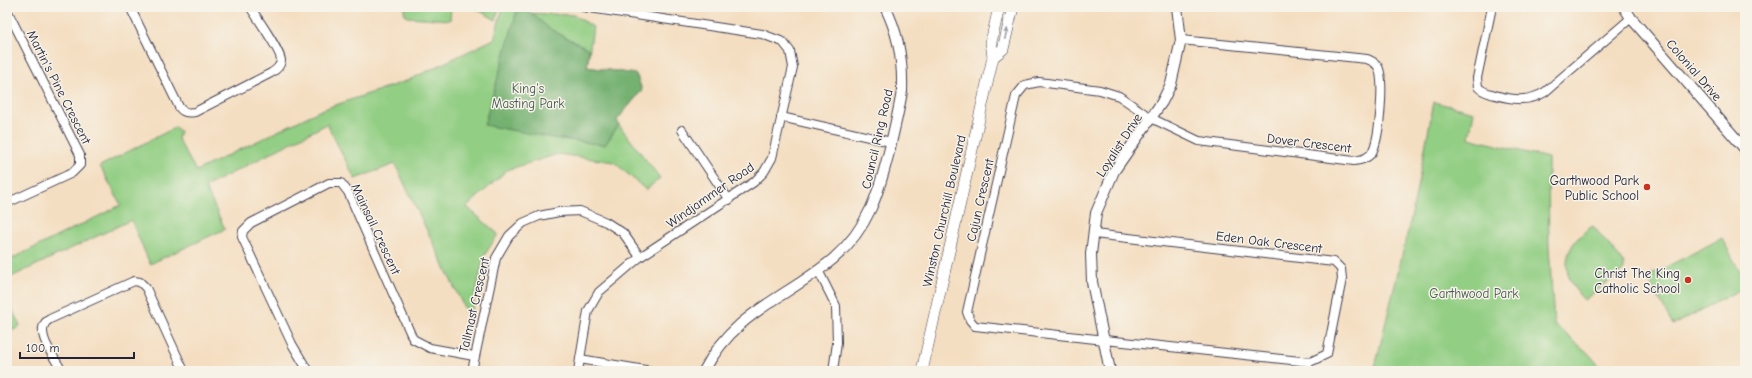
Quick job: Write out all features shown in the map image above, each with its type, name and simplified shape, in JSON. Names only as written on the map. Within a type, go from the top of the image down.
[{"type":"main road","name":"Winston Churchill Boulevard","points":[[922,371],[993,58],[991,42],[999,7]]},
{"type":"main road","name":"Winston Churchill Boulevard","points":[[993,58],[1003,49],[1013,7]]},
{"type":"street","points":[[130,7],[179,107],[181,110],[188,113],[195,112],[271,73],[277,69],[281,63],[281,58],[250,7]]},
{"type":"street","name":"Windjammer Road","points":[[578,371],[588,311],[598,292],[640,257],[729,200],[754,182],[764,172],[772,158],[793,67],[790,51],[783,42],[762,34],[583,7]]},
{"type":"street","name":"Council Ring Road","points":[[704,371],[720,345],[736,327],[755,312],[832,259],[848,244],[868,217],[881,186],[900,106],[903,77],[901,55],[896,34],[885,7]]},
{"type":"street","name":"Loyalist Drive","points":[[1110,371],[1092,282],[1091,254],[1096,214],[1114,171],[1162,102],[1171,84],[1181,40],[1177,7]]},
{"type":"street","points":[[1492,7],[1477,78],[1478,88],[1485,92],[1519,100],[1533,98],[1545,92],[1631,18]]},
{"type":"street","name":"Colonial Drive","points":[[1624,7],[1631,18],[1745,149]]},
{"type":"street","name":"Martin's Pine Crescent","points":[[7,10],[80,155],[80,165],[72,173],[7,203]]},
{"type":"street","name":"Dover Crescent","points":[[1151,118],[1199,141],[1354,161],[1363,160],[1373,149],[1380,117],[1382,87],[1379,67],[1374,62],[1367,59],[1181,40]]},
{"type":"street","name":"Cajun Crescent","points":[[1104,339],[975,326],[970,320],[967,312],[1016,96],[1025,85],[1039,82],[1100,90],[1119,96],[1151,118]]},
{"type":"street","points":[[781,117],[891,142]]},
{"type":"street","points":[[682,130],[729,200]]},
{"type":"street","name":"Mainsail Crescent","points":[[308,371],[292,344],[242,237],[243,231],[251,223],[329,182],[341,183],[348,192],[413,339],[430,348],[474,356]]},
{"type":"street","name":"Tallmast Crescent","points":[[472,371],[496,258],[509,236],[523,223],[539,216],[560,212],[580,211],[606,222],[623,233],[640,257]]},
{"type":"street","name":"Eden Oak Crescent","points":[[1094,234],[1324,260],[1334,262],[1341,269],[1342,279],[1327,354],[1310,362],[1104,339]]},
{"type":"street","points":[[818,270],[836,306],[837,343],[833,371]]},
{"type":"street","points":[[62,371],[43,336],[41,330],[44,323],[134,281],[140,282],[146,288],[184,371]]},
{"type":"street","points":[[580,359],[651,371]]},
{"type":"green space","points":[[405,7],[451,7],[450,20],[407,17],[404,12]]},
{"type":"green space","points":[[473,7],[499,7],[496,20]]},
{"type":"green space","name":"King's Masting Park","points":[[503,7],[523,7],[529,13],[574,15],[593,27],[587,67],[636,74],[642,90],[617,120],[619,125],[660,178],[646,190],[614,162],[558,154],[507,170],[467,207],[498,234],[484,256],[470,320],[395,164],[355,179],[327,124],[205,187],[225,229],[150,264],[131,220],[7,279],[7,261],[121,205],[100,166],[176,127],[180,132],[178,139],[196,171],[321,110],[409,80],[494,39]]},
{"type":"green space","points":[[518,7],[524,7],[550,29],[589,49],[587,67],[636,74],[642,90],[617,120],[619,125],[605,145],[553,138],[484,125]]},
{"type":"green space","name":"Garthwood Park","points":[[1434,102],[1474,112],[1469,138],[1548,158],[1549,247],[1554,324],[1588,353],[1604,371],[1374,371],[1412,214]]},
{"type":"green space","points":[[1593,226],[1624,263],[1624,270],[1584,300],[1570,280],[1567,270],[1567,260],[1575,242]]},
{"type":"green space","points":[[1722,238],[1745,282],[1745,287],[1673,325],[1647,277]]},
{"type":"green space","points":[[7,298],[20,326],[7,334]]},
{"type":"place","name":"Garthwood Park Public School","points":[[1647,187]]},
{"type":"place","name":"Christ The King Catholic School","points":[[1688,280]]}]
